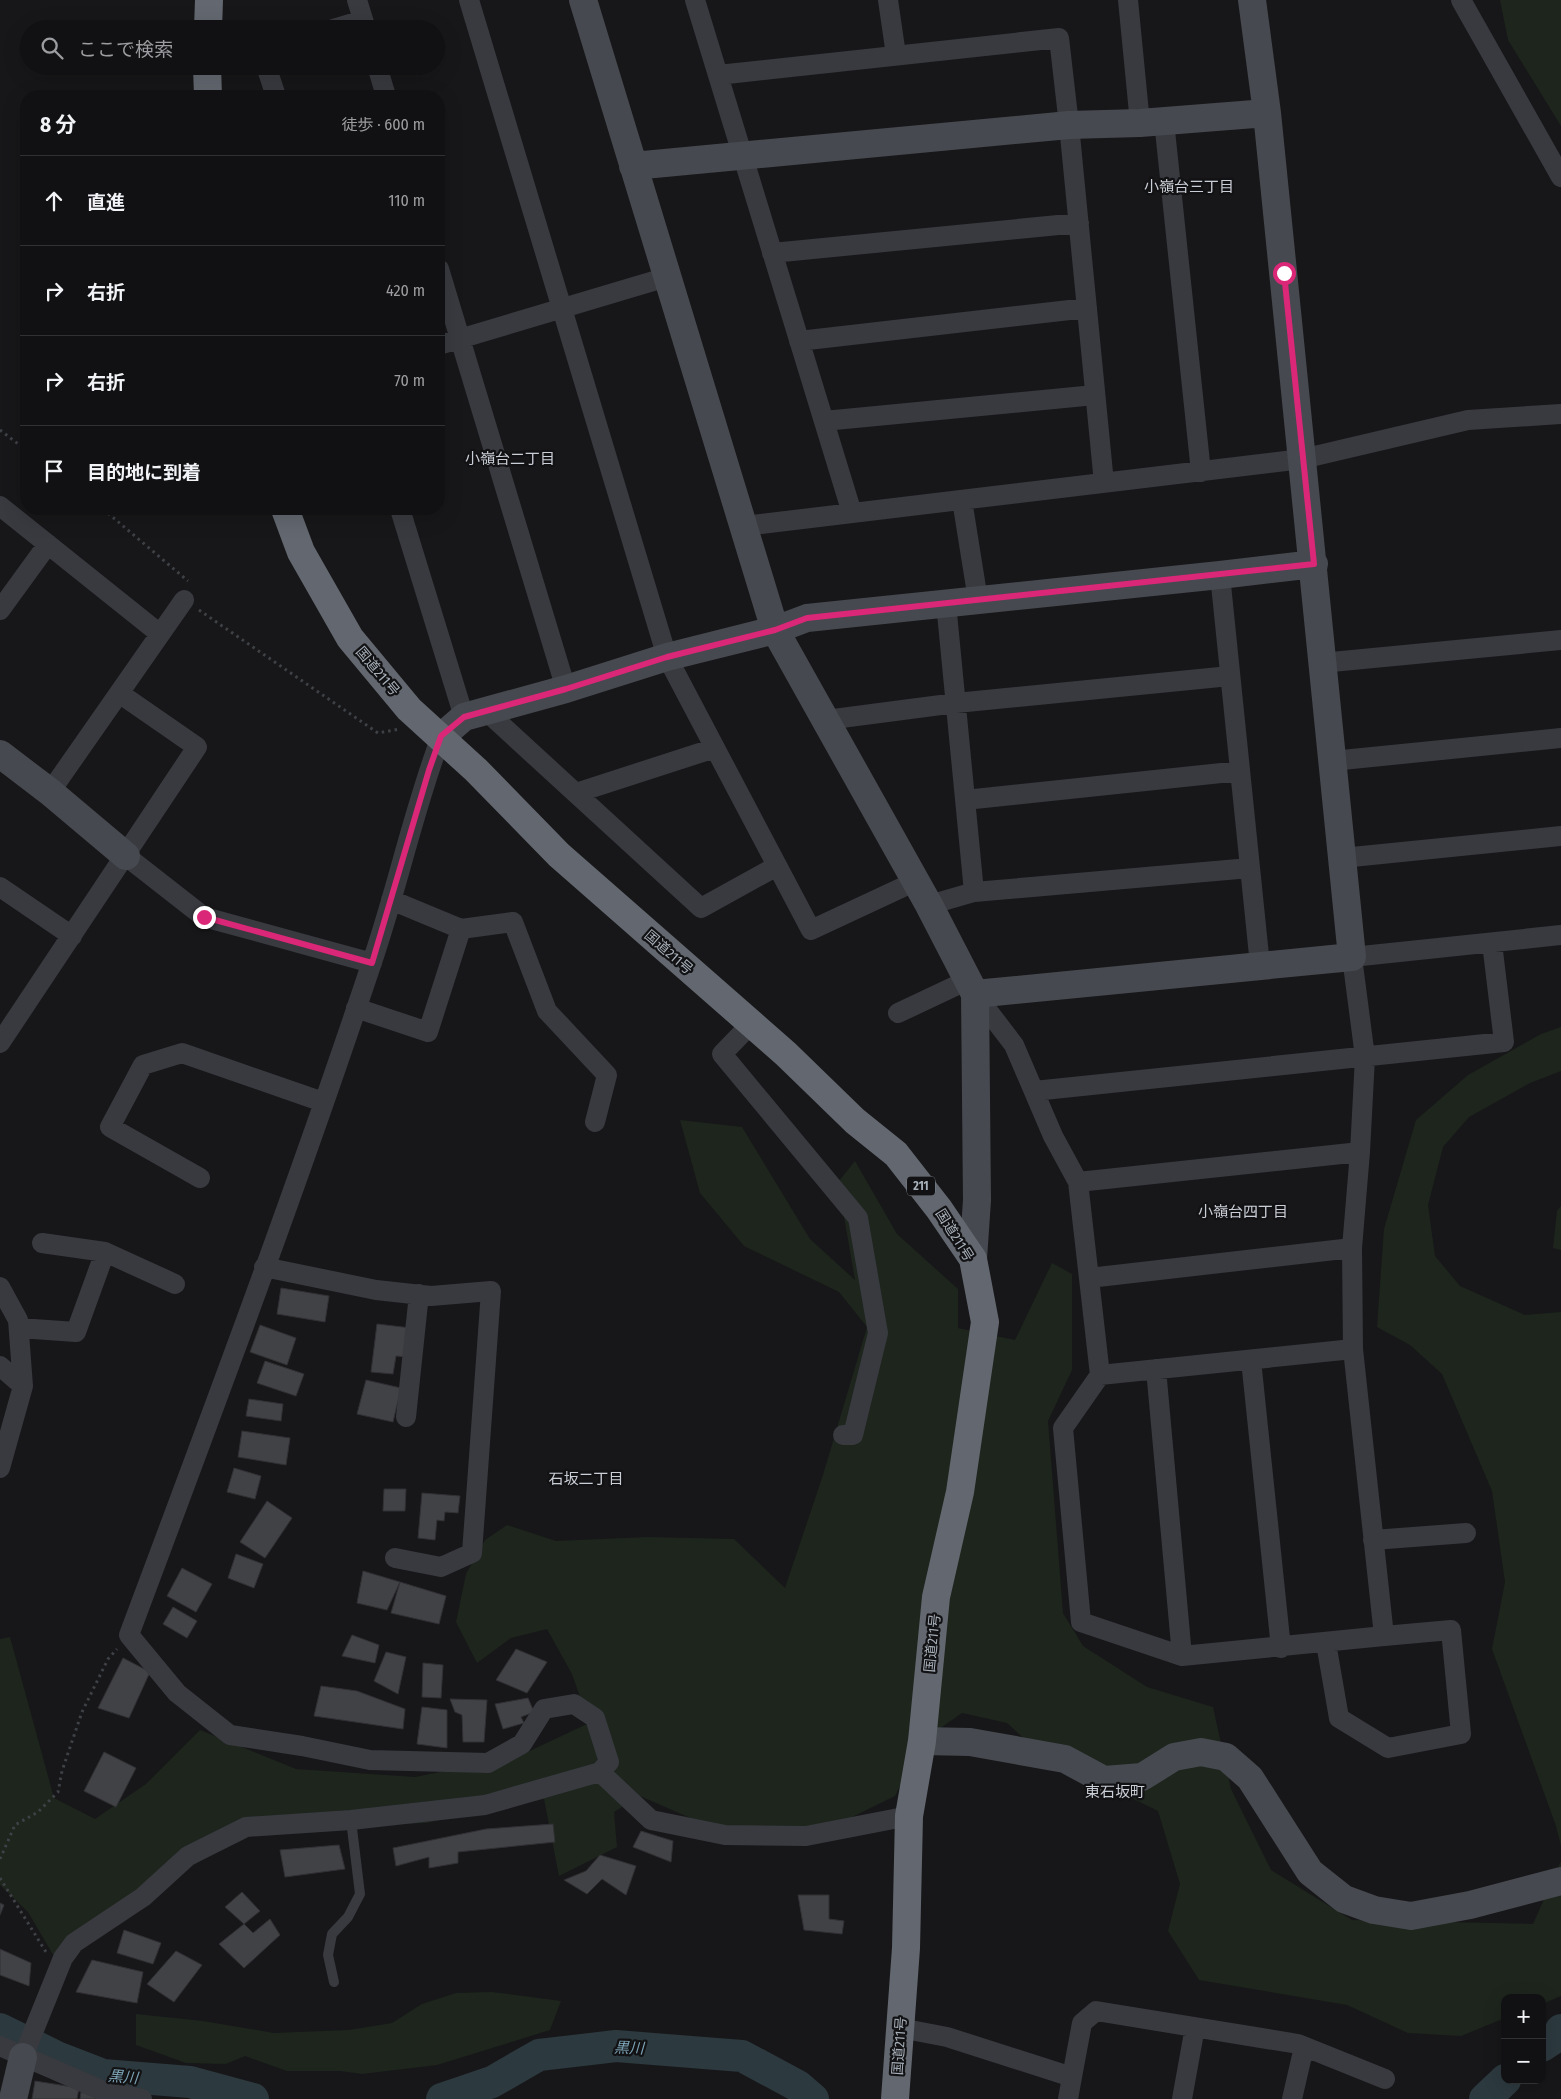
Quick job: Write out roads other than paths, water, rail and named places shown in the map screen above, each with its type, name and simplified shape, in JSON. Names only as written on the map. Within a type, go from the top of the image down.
[{"type":"highway","points":[[208,0],[208,20]]},
{"type":"highway","points":[[207,75],[208,90]]},
{"type":"highway","name":"国道211号","points":[[287,515],[301,552],[350,638],[409,709],[434,730],[559,856],[786,1054],[854,1121],[896,1154],[939,1209],[973,1259],[985,1322],[960,1492],[936,1596],[922,1741],[909,1816],[906,1948],[895,2099]]},
{"type":"street","points":[[357,0],[363,20]]},
{"type":"street","points":[[469,0],[560,309],[667,657],[811,930],[916,881]]},
{"type":"street","points":[[583,0],[775,630],[930,905],[971,987],[1014,1045],[1053,1136],[1078,1182],[1100,1375],[1063,1428],[1081,1622],[1182,1656],[1281,1648],[1384,1636],[1451,1630],[1460,1734],[1388,1748],[1340,1718],[1326,1643]]},
{"type":"street","points":[[695,0],[852,513]]},
{"type":"street","points":[[888,0],[896,55]]},
{"type":"street","points":[[1128,0],[1152,122],[1201,472]]},
{"type":"street","points":[[1252,0],[1267,113],[1314,564],[1321,663],[1352,957],[1365,1057],[1352,1248],[1353,1349],[1384,1636]]},
{"type":"street","points":[[1461,0],[1561,177]]},
{"type":"street","points":[[718,74],[1059,38],[1070,125],[1104,483]]},
{"type":"street","points":[[269,75],[274,90]]},
{"type":"street","points":[[380,75],[384,90]]},
{"type":"street","points":[[634,166],[1070,125],[1152,122],[1267,113]]},
{"type":"street","points":[[772,253],[1079,223]]},
{"type":"street","points":[[445,343],[668,277]]},
{"type":"street","points":[[445,289],[566,689]]},
{"type":"street","points":[[800,341],[1087,308]]},
{"type":"street","points":[[824,421],[1095,395]]},
{"type":"street","points":[[744,526],[1302,460],[1468,420],[1561,414]]},
{"type":"street","points":[[962,500],[978,600]]},
{"type":"street","points":[[0,506],[160,634]]},
{"type":"street","points":[[402,515],[475,714],[576,793],[702,908],[777,866]]},
{"type":"street","points":[[0,610],[48,544]]},
{"type":"street","points":[[13,2099],[16,2050],[54,1979],[63,1958],[74,1944],[143,1897],[188,1856],[246,1827],[351,1820],[485,1805],[600,1772],[609,1762],[596,1718],[574,1704],[544,1709],[522,1744],[488,1763],[370,1760],[302,1746],[230,1735],[177,1694],[129,1635],[264,1267],[372,963],[429,770],[434,730],[475,714],[566,689],[667,657],[775,630],[807,618],[1314,564]]},
{"type":"street","points":[[1220,575],[1260,965]]},
{"type":"street","points":[[50,792],[184,600]]},
{"type":"street","points":[[946,603],[974,892]]},
{"type":"street","points":[[1321,663],[1561,640]]},
{"type":"street","points":[[826,720],[956,703],[1230,676]]},
{"type":"street","points":[[0,1043],[197,747],[118,694]]},
{"type":"street","points":[[1332,761],[1561,738]]},
{"type":"street","points":[[576,793],[715,748]]},
{"type":"street","points":[[0,754],[50,792],[126,856],[204,917],[372,963]]},
{"type":"street","points":[[965,800],[1240,771]]},
{"type":"street","points":[[1342,858],[1561,836]]},
{"type":"street","points":[[930,905],[974,892],[1250,868]]},
{"type":"street","points":[[0,888],[72,936]]},
{"type":"street","points":[[391,900],[461,929],[513,922],[547,1011],[607,1075],[595,1122]]},
{"type":"street","points":[[356,1008],[428,1032],[461,929]]},
{"type":"street","points":[[898,1013],[971,987],[1352,957],[1561,935]]},
{"type":"street","points":[[1034,1091],[1504,1042],[1492,942]]},
{"type":"street","points":[[971,987],[977,1200],[973,1259]]},
{"type":"street","points":[[751,1024],[722,1054],[858,1218],[878,1333],[853,1435],[843,1435]]},
{"type":"street","points":[[200,1178],[110,1128],[143,1065],[182,1053],[323,1102]]},
{"type":"street","points":[[1078,1182],[1360,1152]]},
{"type":"street","points":[[42,1243],[105,1252],[175,1284]]},
{"type":"street","points":[[1089,1278],[1352,1248]]},
{"type":"street","points":[[19,1328],[76,1332],[105,1252]]},
{"type":"street","points":[[264,1267],[376,1290],[431,1296],[490,1291],[472,1553],[441,1567],[395,1558]]},
{"type":"street","points":[[0,1287],[18,1320],[23,1386],[6,1420],[0,1468]]},
{"type":"street","points":[[406,1417],[419,1294]]},
{"type":"street","points":[[1100,1375],[1353,1349]]},
{"type":"street","points":[[1251,1360],[1281,1648]]},
{"type":"street","points":[[0,1366],[23,1386]]},
{"type":"street","points":[[1156,1369],[1182,1656]]},
{"type":"street","points":[[1374,1540],[1466,1533]]},
{"type":"street","points":[[922,1741],[970,1742],[1065,1759],[1104,1780],[1142,1777],[1174,1757],[1201,1752],[1226,1757],[1250,1778],[1310,1872],[1344,1899],[1374,1910],[1411,1916],[1470,1904],[1561,1881]]},
{"type":"street","points":[[600,1772],[651,1820],[725,1835],[806,1836],[909,1816]]},
{"type":"street","points":[[1068,2099],[1082,2023],[1096,2011],[1304,2047],[1385,2079]]},
{"type":"street","points":[[1182,2099],[1195,2027]]},
{"type":"street","points":[[900,2028],[947,2037],[1072,2077]]},
{"type":"street","points":[[1292,2099],[1304,2047]]},
{"type":"street","points":[[16,2050],[101,2090],[142,2099]]},
{"type":"lane","points":[[334,1982],[328,1955],[332,1934],[348,1917],[360,1894],[351,1820]]},
{"type":"waterway","name":"黒川","points":[[0,2029],[59,2058],[103,2075],[190,2082],[253,2099]]},
{"type":"waterway","name":"黒川","points":[[1546,2043],[1560,2034],[1561,2030]]},
{"type":"waterway","name":"黒川","points":[[442,2099],[492,2082],[539,2055],[616,2046],[742,2056],[798,2086],[813,2099]]},
{"type":"waterway","name":"黒川","points":[[1485,2099],[1501,2084]]},
{"type":"district","name":"小嶺台三丁目","points":[[1189,187]]},
{"type":"district","name":"小嶺台二丁目","points":[[510,459]]},
{"type":"district","name":"小嶺台四丁目","points":[[1243,1212]]},
{"type":"district","name":"石坂二丁目","points":[[586,1479]]},
{"type":"district","name":"東石坂町","points":[[1115,1792]]}]
